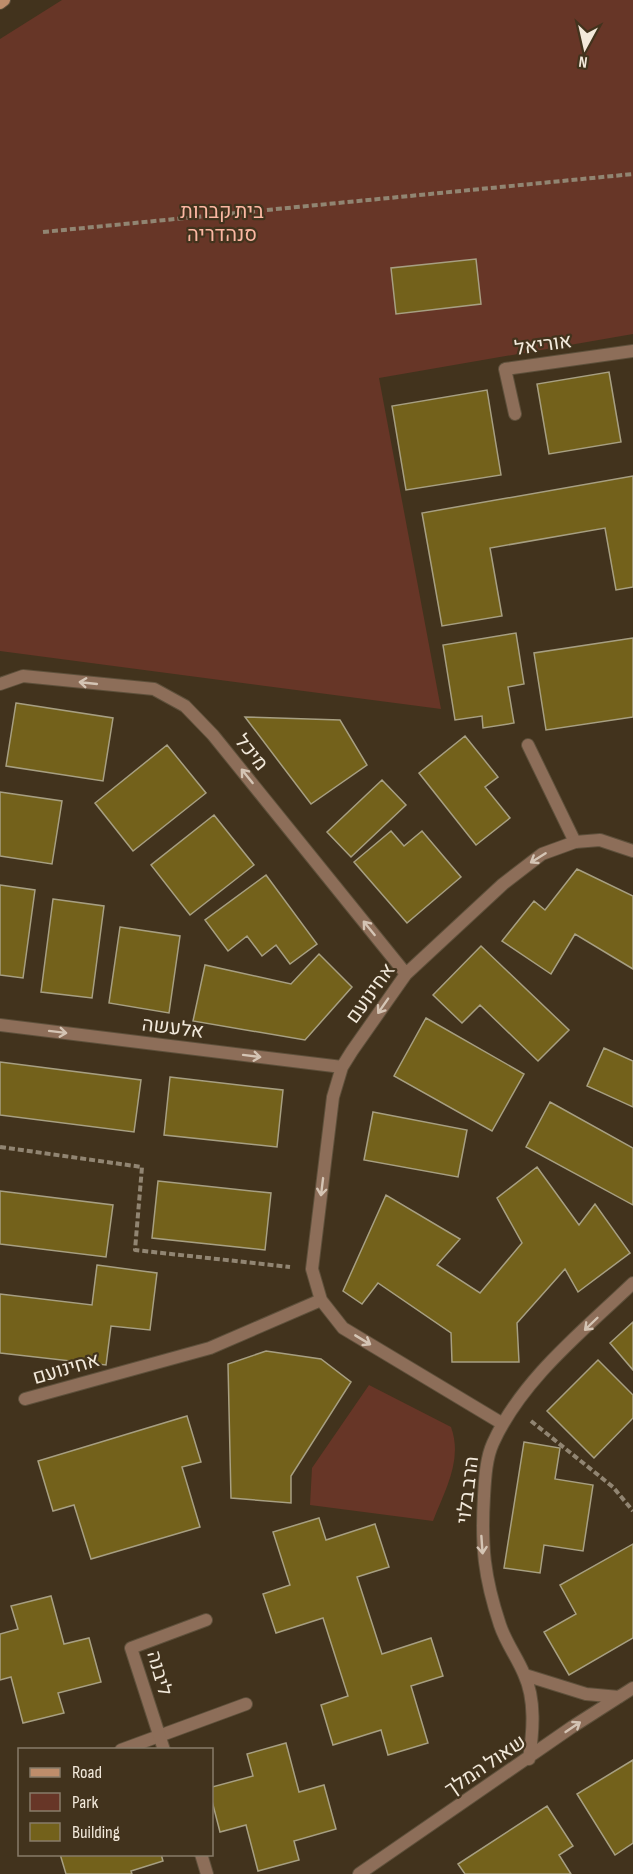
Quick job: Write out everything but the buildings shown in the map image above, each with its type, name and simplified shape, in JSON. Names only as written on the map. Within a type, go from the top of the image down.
[{"type":"street","points":[[0,3],[4,0]]},
{"type":"street","name":"אוריאל","points":[[515,414],[505,369],[633,351]]},
{"type":"street","name":"מיכל","points":[[0,684],[23,676],[153,689],[185,706],[213,735],[406,974]]},
{"type":"street","points":[[528,745],[575,842]]},
{"type":"street","name":"אחינועם","points":[[503,1424],[343,1328],[321,1300],[312,1269],[333,1097],[342,1067],[406,974],[503,884],[542,854],[575,842],[600,840],[633,851]]},
{"type":"street","name":"אלעשה","points":[[0,1025],[342,1067]]},
{"type":"street","name":"הרב בלוי","points":[[529,1759],[533,1722],[525,1675],[503,1635],[488,1589],[481,1542],[485,1479],[492,1445],[514,1408],[547,1366],[633,1283]]},
{"type":"street","name":"אחינועם","points":[[24,1399],[210,1348],[321,1300]]},
{"type":"street","name":"ליבנה","points":[[164,1748],[130,1648],[206,1620]]},
{"type":"street","points":[[525,1675],[578,1692],[619,1697]]},
{"type":"street","name":"שאול המלך","points":[[359,1874],[633,1688]]},
{"type":"street","points":[[124,1748],[246,1704]]},
{"type":"street","points":[[202,1856],[207,1874]]},
{"type":"path","points":[[44,232],[633,174]]},
{"type":"path","points":[[0,1147],[142,1167],[135,1250],[312,1269]]},
{"type":"path","points":[[514,1408],[613,1487],[633,1511]]},
{"type":"green space","name":"בית קברות סנהדריה","points":[[62,0],[633,0],[633,334],[379,378],[441,709],[0,651],[0,39]]},
{"type":"green space","points":[[369,1385],[451,1427],[455,1451],[454,1463],[433,1521],[310,1505],[312,1468]]}]
